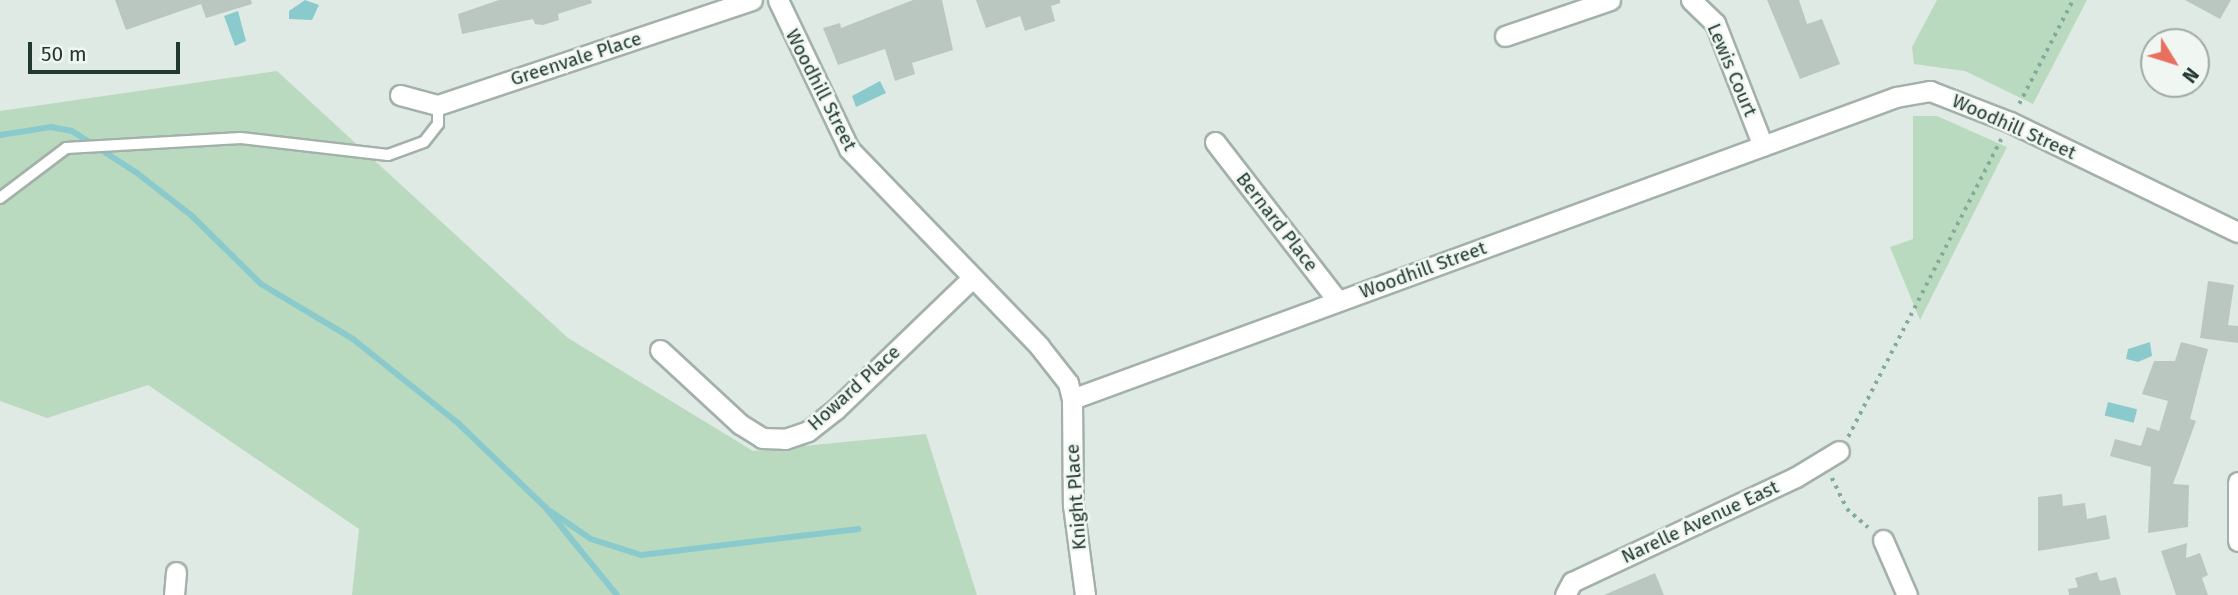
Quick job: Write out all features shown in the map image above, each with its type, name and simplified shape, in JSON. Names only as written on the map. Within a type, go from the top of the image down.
[{"type":"street","name":"Greenvale Place","points":[[438,105],[752,0]]},
{"type":"street","name":"Woodhill Street","points":[[778,0],[849,149],[1058,367],[1073,400],[1896,97],[1930,91],[2010,122],[2238,232]]},
{"type":"street","points":[[1505,36],[1610,0]]},
{"type":"street","name":"Lewis Court","points":[[1691,0],[1715,23],[1763,146]]},
{"type":"street","points":[[400,95],[438,105]]},
{"type":"street","name":"Bernard Place","points":[[1215,142],[1338,301]]},
{"type":"street","name":"Howard Place","points":[[660,350],[740,424],[762,438],[785,439],[808,431],[836,409],[972,278]]},
{"type":"street","name":"Knight Place","points":[[1073,400],[1071,471],[1085,595]]},
{"type":"street","name":"Narelle Avenue East","points":[[1565,595],[1572,582],[1836,451]]},
{"type":"street","points":[[2238,482],[2238,541]]},
{"type":"street","points":[[1883,540],[1907,595]]},
{"type":"street","points":[[174,595],[176,572]]},
{"type":"lane","points":[[0,198],[66,148],[241,138],[387,155],[424,142],[438,124],[438,105]]},
{"type":"path","points":[[1883,540],[1847,509],[1836,451],[2073,0]]},
{"type":"green space","points":[[1937,0],[2087,0],[2033,104],[1965,71],[1914,64],[1912,47]]},
{"type":"green space","points":[[277,71],[568,338],[753,451],[926,434],[977,595],[352,595],[359,529],[148,385],[47,418],[0,401],[0,111]]},
{"type":"green space","points":[[1913,116],[1937,116],[2007,147],[1920,320],[1890,247],[1913,239]]},
{"type":"water","points":[[305,0],[319,5],[312,20],[289,19],[289,11]]},
{"type":"water","points":[[238,11],[246,41],[235,46],[224,16]]},
{"type":"water","points":[[880,81],[886,93],[856,107],[852,96]]},
{"type":"water","points":[[2150,342],[2152,356],[2138,362],[2126,359],[2128,349]]},
{"type":"water","points":[[2108,402],[2137,409],[2134,423],[2105,416]]},
{"type":"building","points":[[115,0],[251,0],[252,4],[206,18],[201,4],[126,30]]},
{"type":"building","points":[[499,0],[591,0],[592,3],[558,14],[559,20],[543,25],[535,24],[533,19],[462,34],[458,14]]},
{"type":"building","points":[[913,0],[942,0],[953,50],[912,63],[915,74],[895,81],[885,49],[838,65],[823,28],[840,23],[841,28]]},
{"type":"building","points":[[976,0],[1060,0],[1060,3],[1051,6],[1055,21],[1025,31],[1020,16],[986,28]]},
{"type":"building","points":[[1767,0],[1799,0],[1807,24],[1822,19],[1840,64],[1800,79]]},
{"type":"building","points":[[2185,0],[2231,0],[2220,19]]},
{"type":"building","points":[[2208,281],[2234,285],[2228,325],[2238,326],[2238,343],[2200,338]]},
{"type":"building","points":[[2181,342],[2208,349],[2190,419],[2196,421],[2173,484],[2189,485],[2188,527],[2148,533],[2151,467],[2110,456],[2115,439],[2141,446],[2147,427],[2159,431],[2168,401],[2142,394],[2154,361],[2175,361]]},
{"type":"building","points":[[2062,494],[2063,506],[2085,503],[2087,519],[2106,515],[2110,539],[2038,551],[2038,497]]},
{"type":"building","points":[[2187,543],[2186,558],[2200,553],[2208,575],[2202,578],[2208,595],[2176,595],[2161,551]]},
{"type":"building","points":[[2097,572],[2100,581],[2116,577],[2121,595],[2069,595],[2068,589],[2078,587],[2075,578]]},
{"type":"building","points":[[1655,573],[1664,595],[1604,595]]},
{"type":"waterway","points":[[0,135],[51,127],[72,131],[137,173],[191,215],[261,284],[353,339],[458,423],[546,508],[617,595]]},
{"type":"waterway","points":[[550,511],[591,539],[641,555],[858,529]]}]
